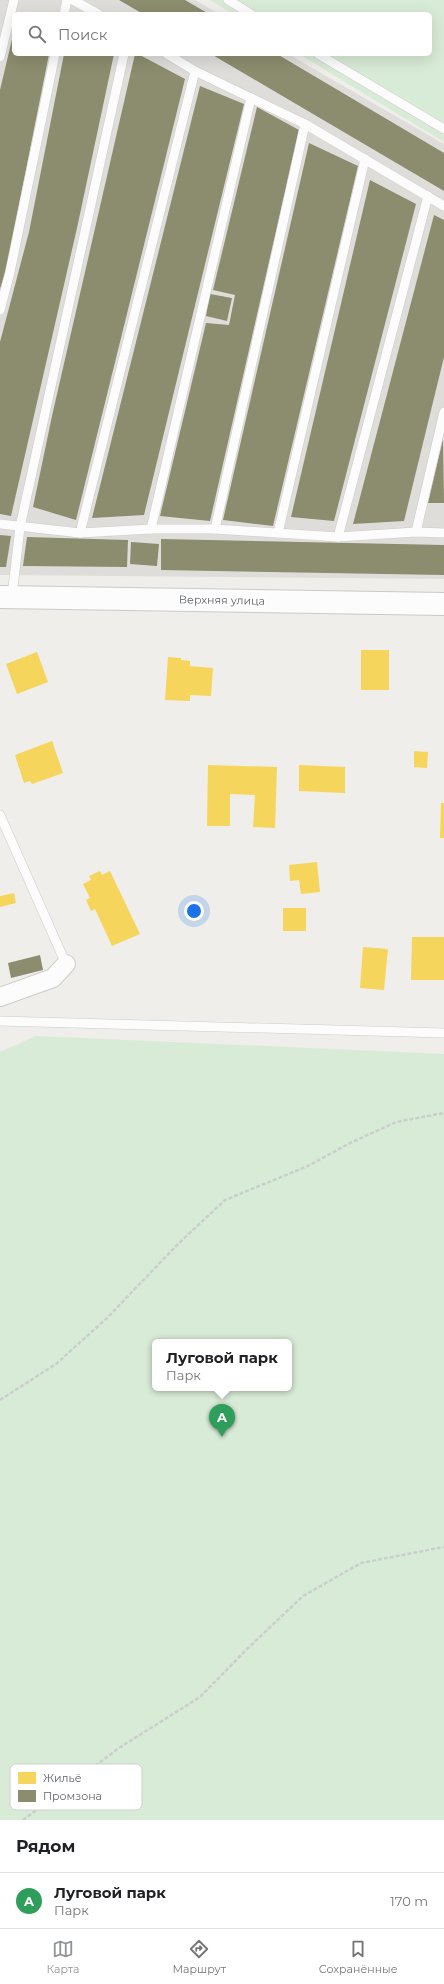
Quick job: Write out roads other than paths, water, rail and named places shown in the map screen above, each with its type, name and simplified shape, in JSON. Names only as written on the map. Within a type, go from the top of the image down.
[{"type":"street","name":"Верхняя улица","points":[[6,596],[444,604]]},
{"type":"street","points":[[0,997],[53,978],[66,964]]},
{"type":"lane","points":[[0,57],[14,0]]},
{"type":"lane","points":[[64,12],[66,0]]},
{"type":"lane","points":[[73,0],[94,12]]},
{"type":"lane","points":[[228,0],[248,12]]},
{"type":"lane","points":[[0,310],[10,272],[55,56]]},
{"type":"lane","points":[[6,596],[124,56]]},
{"type":"lane","points":[[170,56],[195,71],[305,124],[444,206]]},
{"type":"lane","points":[[321,56],[444,129]]},
{"type":"lane","points":[[80,533],[195,71]]},
{"type":"lane","points":[[151,529],[251,98]]},
{"type":"lane","points":[[215,530],[305,124]]},
{"type":"lane","points":[[278,533],[365,159]]},
{"type":"lane","points":[[338,537],[428,196]]},
{"type":"lane","points":[[416,532],[444,412]]},
{"type":"lane","points":[[0,524],[80,533],[151,529],[215,530],[338,537],[416,532],[444,533]]},
{"type":"lane","points":[[0,815],[66,964]]},
{"type":"lane","points":[[0,1021],[444,1033]]},
{"type":"place","name":"Луговой парк","points":[[222,1437]]}]
